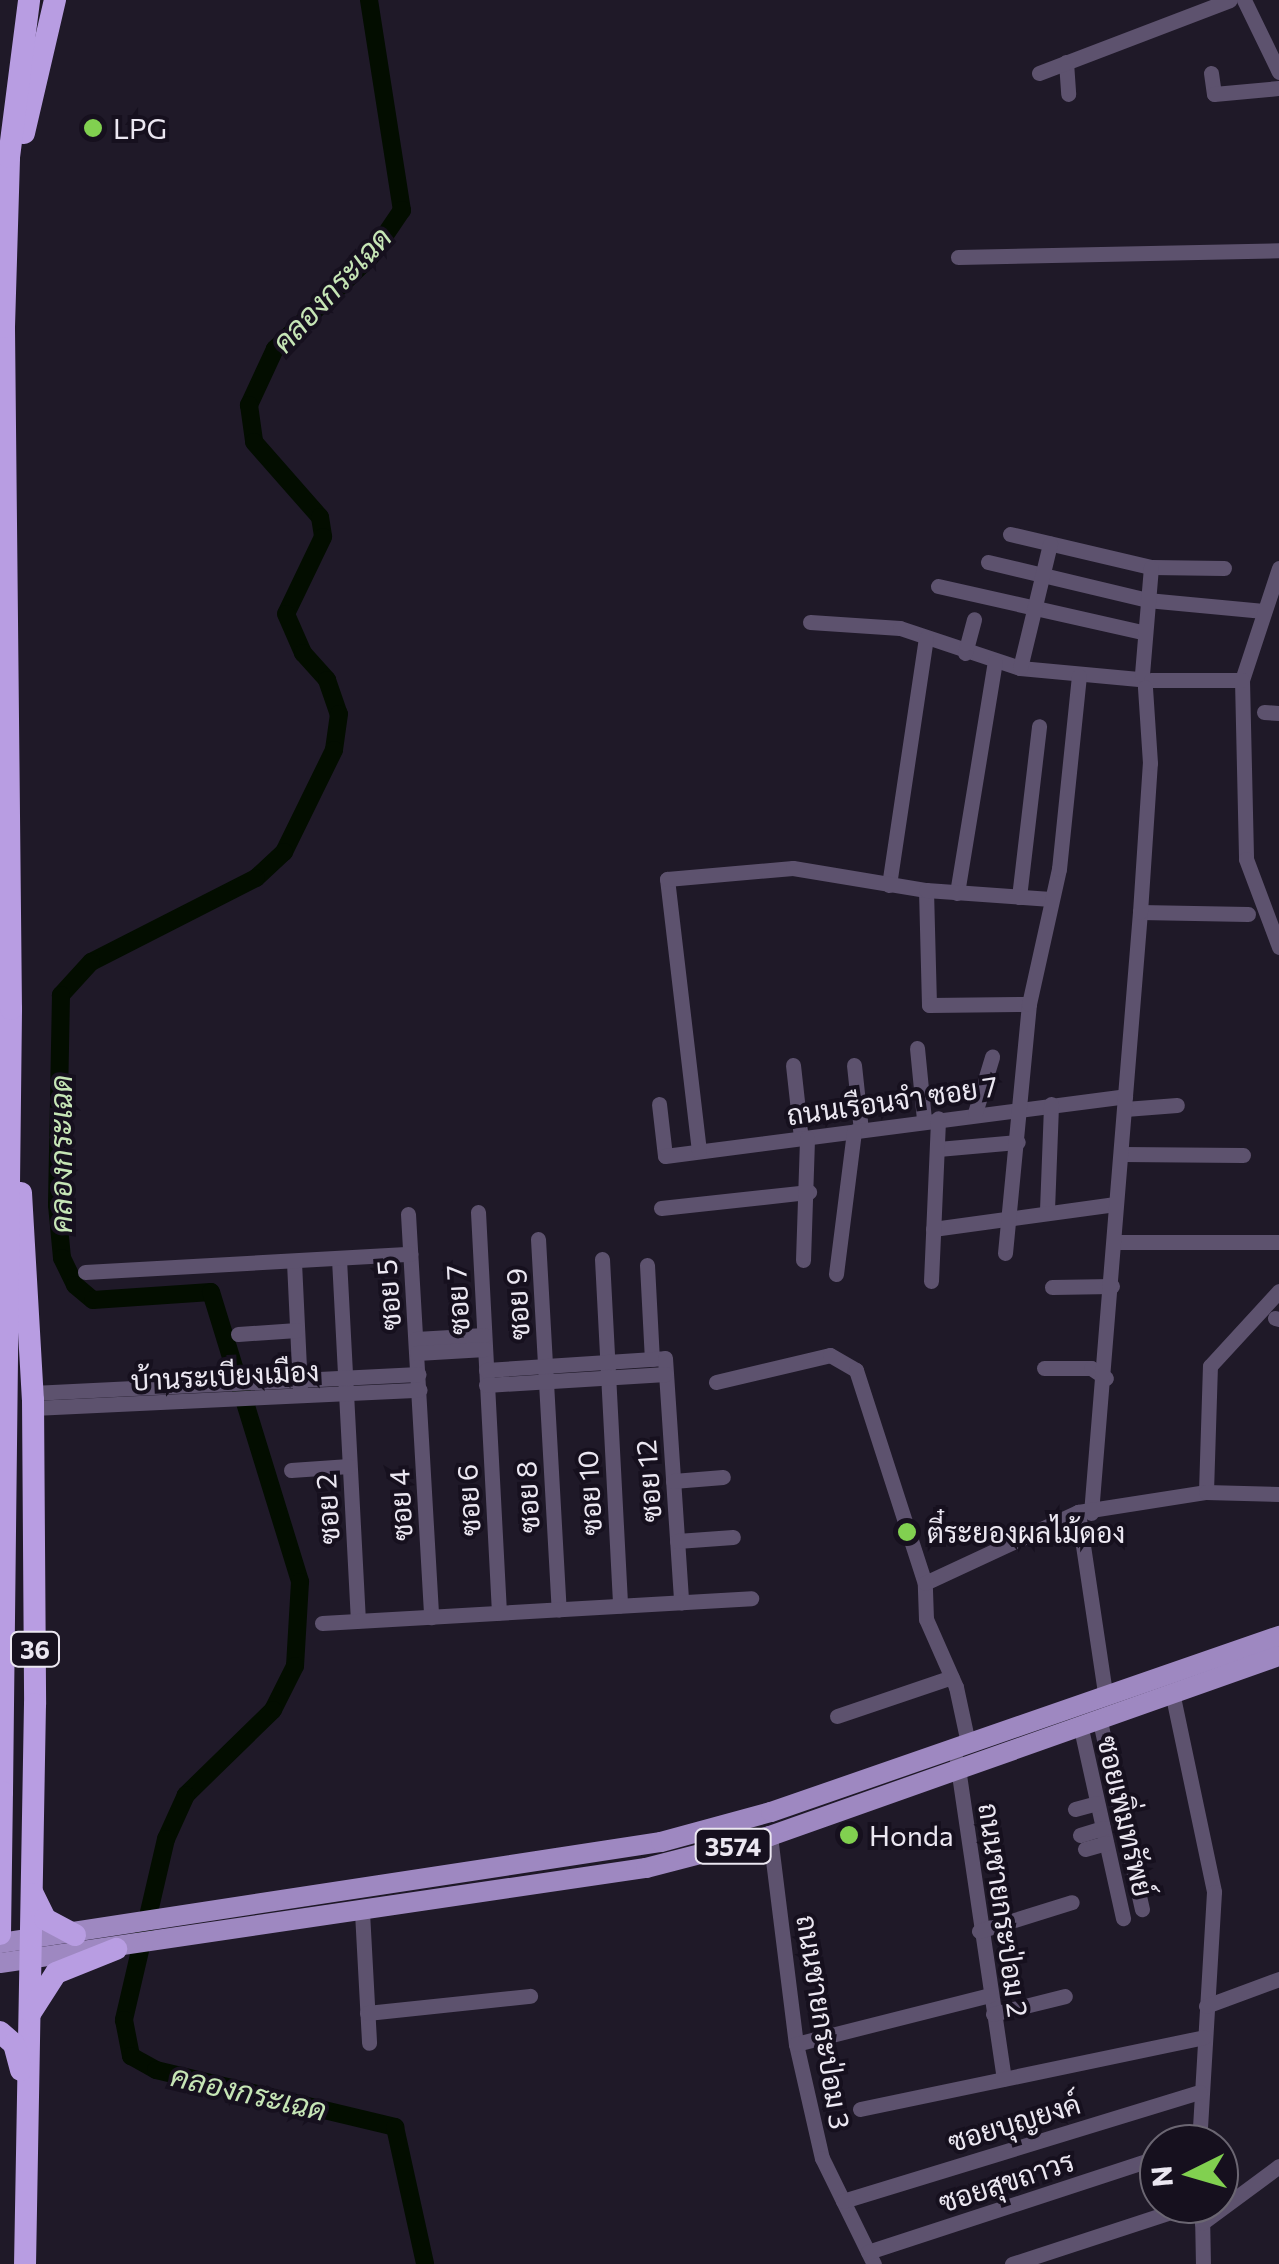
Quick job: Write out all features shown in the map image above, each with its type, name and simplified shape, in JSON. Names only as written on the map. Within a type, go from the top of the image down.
[{"type":"highway","name":"36","points":[[0,1934],[10,1095],[7,198],[29,0]]},
{"type":"highway","name":"36","points":[[7,198],[55,0]]},
{"type":"highway","name":"36","points":[[10,1095],[32,1400],[32,1890],[26,2264]]},
{"type":"highway","points":[[0,1884],[19,1870],[32,1840]]},
{"type":"highway","points":[[32,1890],[45,1920],[75,1934]]},
{"type":"highway","points":[[29,2015],[56,1974],[121,1942]]},
{"type":"highway","points":[[0,2032],[14,2044],[27,2098]]},
{"type":"main road","name":"3574","points":[[0,1963],[75,1934],[121,1942],[166,1920],[661,1842],[962,1745],[1105,1692],[1279,1636]]},
{"type":"main road","name":"3574","points":[[0,1943],[29,1950],[121,1942],[164,1943],[646,1868],[770,1836],[959,1771],[1089,1720],[1279,1656]]},
{"type":"street","points":[[1038,73],[1230,0]]},
{"type":"street","points":[[1244,0],[1279,72]]},
{"type":"street","points":[[1066,62],[1068,94]]},
{"type":"street","points":[[1211,73],[1214,94],[1279,88]]},
{"type":"street","points":[[958,258],[1279,250]]},
{"type":"street","points":[[1010,534],[1151,568],[1224,568]]},
{"type":"street","points":[[1020,668],[1050,544]]},
{"type":"street","points":[[988,562],[1146,600],[1268,609]]},
{"type":"street","points":[[1105,1692],[1085,1513],[1106,1378],[1140,912],[1150,763],[1142,632],[1151,568]]},
{"type":"street","points":[[1279,568],[1242,680],[1246,859],[1279,947]]},
{"type":"street","points":[[938,586],[1142,632]]},
{"type":"street","points":[[965,653],[974,619]]},
{"type":"street","points":[[810,622],[892,626],[994,662],[1079,676],[1242,680]]},
{"type":"street","points":[[889,885],[926,638]]},
{"type":"street","points":[[957,894],[994,662]]},
{"type":"street","points":[[1005,1253],[1012,1215],[1029,1004],[1052,899],[1079,676]]},
{"type":"street","points":[[1019,898],[1040,726]]},
{"type":"street","points":[[699,1151],[666,878],[793,868],[957,894],[1052,899]]},
{"type":"street","points":[[926,890],[930,1005],[1029,1004]]},
{"type":"street","points":[[1140,912],[1248,914]]},
{"type":"street","points":[[917,1048],[938,1149],[930,1281]]},
{"type":"street","points":[[975,1113],[992,1057]]},
{"type":"street","points":[[793,1065],[809,1192],[804,1260]]},
{"type":"street","points":[[836,1274],[857,1131],[854,1066]]},
{"type":"street","name":"ถนนเรือนจำ ซอย 7","points":[[659,1104],[665,1156],[1050,1104],[1177,1105]]},
{"type":"street","points":[[1047,1210],[1050,1104]]},
{"type":"street","points":[[938,1149],[1018,1142]]},
{"type":"street","points":[[1122,1154],[1243,1155]]},
{"type":"street","points":[[661,1208],[809,1192]]},
{"type":"street","points":[[933,1230],[1047,1210],[1116,1204]]},
{"type":"street","name":"ซอย 7","points":[[478,1212],[486,1378]]},
{"type":"street","name":"ซอย 5","points":[[408,1214],[419,1382]]},
{"type":"street","name":"ซอย 9","points":[[538,1239],[546,1374]]},
{"type":"street","points":[[1114,1242],[1279,1242]]},
{"type":"street","points":[[85,1272],[411,1254]]},
{"type":"street","name":"ซอย 10","points":[[602,1259],[620,1606]]},
{"type":"street","name":"ซอย 2","points":[[339,1260],[358,1621]]},
{"type":"street","points":[[294,1262],[300,1390]]},
{"type":"street","name":"ซอย 12","points":[[646,1266],[661,1363],[681,1602]]},
{"type":"street","points":[[1052,1287],[1112,1286]]},
{"type":"street","points":[[1206,1492],[1210,1366],[1279,1291]]},
{"type":"street","points":[[238,1334],[297,1330]]},
{"type":"street","points":[[417,1346],[484,1342]]},
{"type":"street","name":"ถนนชายกระป่อม 2","points":[[716,1382],[830,1355],[856,1370],[924,1583],[926,1619],[952,1678],[979,1931],[1004,2079]]},
{"type":"street","points":[[486,1378],[661,1363]]},
{"type":"street","points":[[1044,1368],[1091,1368],[1106,1378]]},
{"type":"street","name":"ซอย 8","points":[[546,1374],[558,1609]]},
{"type":"street","name":"ซอย 6","points":[[486,1378],[498,1612]]},
{"type":"street","name":"บ้านระเบียงเมือง","points":[[32,1400],[206,1396],[419,1382]]},
{"type":"street","name":"ซอย 4","points":[[419,1382],[431,1617]]},
{"type":"street","points":[[291,1470],[349,1466]]},
{"type":"street","points":[[673,1481],[723,1477]]},
{"type":"street","points":[[924,1583],[1085,1513],[1206,1492],[1279,1494]]},
{"type":"street","points":[[677,1541],[733,1537]]},
{"type":"street","points":[[322,1623],[751,1598]]},
{"type":"street","points":[[838,1716],[952,1678]]},
{"type":"street","points":[[1172,1692],[1214,1892],[1199,2124]]},
{"type":"street","points":[[1089,1720],[1142,1908]]},
{"type":"street","name":"ซอยเพิ่มทรัพย์","points":[[1089,1720],[1097,1803],[1123,1918]]},
{"type":"street","points":[[1075,1809],[1097,1803]]},
{"type":"street","points":[[1083,1842],[1104,1835]]},
{"type":"street","name":"ถนนชายกระป่อม 3","points":[[770,1836],[796,2044],[822,2158],[871,2258]]},
{"type":"street","points":[[1113,1874],[1133,1869]]},
{"type":"street","points":[[979,1931],[1072,1902]]},
{"type":"street","points":[[362,1912],[369,2043]]},
{"type":"street","points":[[1206,2006],[1279,1978]]},
{"type":"street","points":[[796,2044],[990,1995]]},
{"type":"street","points":[[367,2013],[530,1996]]},
{"type":"street","points":[[993,2014],[1065,1996]]},
{"type":"street","points":[[860,2109],[1204,2037]]},
{"type":"street","name":"ซอยบุญยงค์","points":[[843,2201],[1200,2092]]},
{"type":"street","name":"ซอยสุขถาวร","points":[[871,2258],[1139,2163]]},
{"type":"street","points":[[1239,2196],[1279,2166]]},
{"type":"street","points":[[1012,2264],[1139,2223]]},
{"type":"street","points":[[1198,2262],[1202,2224]]},
{"type":"waterway","name":"คลองกระเฉด","points":[[369,0],[402,210],[371,256],[275,349],[249,405],[254,442],[320,517],[323,537],[286,614],[303,653],[327,680],[339,714],[334,750],[284,852],[256,878],[91,962],[61,995],[57,1205],[62,1258],[75,1285],[93,1300],[211,1292],[300,1582],[295,1666],[273,1710],[186,1795],[166,1839],[124,2020],[131,2056],[156,2070],[395,2127],[425,2264]]},
{"type":"place","name":"LPG","points":[[93,128]]},
{"type":"place","name":"ตี๋ระยองผลไม้ดอง","points":[[907,1532]]},
{"type":"place","name":"Honda","points":[[849,1835]]}]
